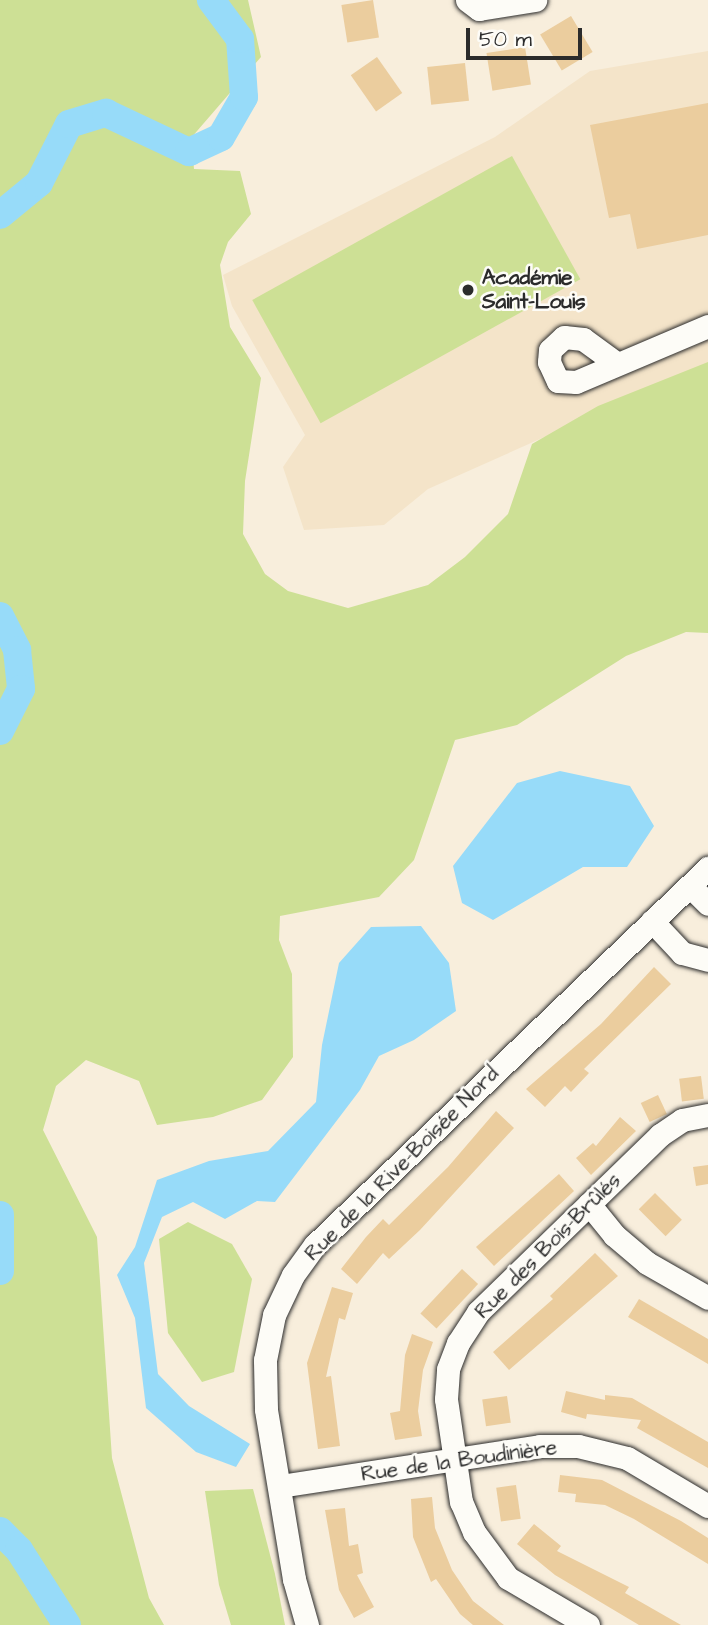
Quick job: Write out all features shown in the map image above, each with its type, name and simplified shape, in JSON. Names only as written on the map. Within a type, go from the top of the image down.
[{"type":"street","points":[[467,0],[479,9],[535,0]]},
{"type":"street","points":[[617,363],[708,326]]},
{"type":"street","name":"Rue de la Rive-Boisée Nord","points":[[307,1625],[294,1578],[266,1409],[265,1360],[274,1315],[293,1275],[315,1245],[708,868]]},
{"type":"street","points":[[690,886],[708,904]]},
{"type":"street","points":[[652,921],[682,953],[708,960]]},
{"type":"street","name":"Rue des Bois-Brûlés","points":[[589,1625],[508,1578],[489,1557],[461,1502],[446,1399],[448,1369],[458,1343],[478,1312],[660,1135],[682,1120],[708,1115]]},
{"type":"street","points":[[589,1204],[614,1235],[647,1263],[708,1298]]},
{"type":"street","name":"Rue de la Boudinière","points":[[280,1486],[540,1446],[601,1450],[626,1458],[708,1506]]},
{"type":"shaded area","name":"Académie Saint-Louis","points":[[708,51],[708,364],[428,489],[384,525],[304,530],[283,467],[305,435],[232,306],[223,275],[495,137],[590,71]]},
{"type":"green space","points":[[0,0],[248,0],[261,57],[191,138],[194,169],[240,171],[251,214],[228,242],[220,265],[230,327],[261,378],[245,481],[243,534],[265,574],[288,591],[348,608],[428,585],[465,557],[508,514],[532,444],[598,406],[708,362],[708,633],[686,632],[626,656],[517,725],[455,740],[414,860],[379,897],[280,916],[279,940],[292,974],[293,1057],[262,1100],[213,1117],[157,1125],[139,1081],[86,1060],[56,1086],[43,1130],[97,1237],[112,1458],[149,1598],[164,1625],[0,1625]]},
{"type":"green space","points":[[512,156],[580,279],[321,423],[252,300]]},
{"type":"green space","points":[[188,1222],[232,1244],[252,1279],[234,1372],[202,1382],[168,1333],[159,1239]]},
{"type":"green space","points":[[253,1489],[285,1625],[231,1625],[219,1585],[205,1491]]},
{"type":"water","points":[[560,771],[630,786],[654,826],[627,867],[583,867],[493,920],[462,903],[453,866],[517,783]]},
{"type":"water","points":[[421,926],[449,963],[456,1011],[414,1040],[379,1056],[360,1090],[275,1202],[257,1201],[225,1219],[193,1202],[162,1217],[144,1263],[158,1374],[189,1406],[250,1444],[236,1467],[196,1452],[146,1408],[135,1318],[117,1275],[135,1247],[157,1180],[209,1161],[268,1151],[316,1102],[322,1045],[339,963],[371,927]]},
{"type":"building","points":[[373,0],[379,38],[347,43],[341,5]]},
{"type":"building","points":[[571,16],[593,52],[562,71],[540,35]]},
{"type":"building","points":[[525,47],[531,85],[492,91],[486,53]]},
{"type":"building","points":[[377,57],[402,93],[376,111],[351,75]]},
{"type":"building","points":[[465,63],[469,101],[431,105],[427,67]]},
{"type":"building","points":[[708,103],[708,235],[637,249],[630,214],[609,218],[590,125]]},
{"type":"building","points":[[654,967],[671,984],[584,1069],[589,1073],[571,1092],[565,1086],[545,1107],[526,1089],[601,1024]]},
{"type":"building","points":[[701,1076],[704,1099],[682,1102],[679,1079]]},
{"type":"building","points":[[658,1095],[667,1114],[650,1122],[641,1103]]},
{"type":"building","points":[[496,1111],[514,1128],[420,1230],[389,1259],[383,1253],[357,1284],[341,1269],[366,1237],[383,1219],[389,1225],[448,1167]]},
{"type":"building","points":[[620,1117],[636,1131],[591,1175],[576,1158],[593,1143],[596,1146]]},
{"type":"building","points":[[708,1165],[708,1184],[696,1186],[693,1167]]},
{"type":"building","points":[[559,1174],[574,1191],[494,1266],[476,1247]]},
{"type":"building","points":[[655,1193],[682,1220],[666,1236],[639,1209]]},
{"type":"building","points":[[595,1253],[618,1276],[509,1370],[493,1352],[553,1299],[550,1296]]},
{"type":"building","points":[[462,1269],[478,1284],[436,1329],[420,1314]]},
{"type":"building","points":[[332,1287],[353,1293],[345,1320],[339,1318],[326,1377],[331,1376],[340,1446],[318,1449],[307,1363]]},
{"type":"building","points":[[639,1299],[708,1339],[708,1364],[628,1317]]},
{"type":"building","points":[[412,1334],[433,1342],[423,1370],[418,1411],[422,1436],[395,1440],[390,1413],[400,1411],[405,1355]]},
{"type":"building","points":[[566,1391],[605,1400],[605,1395],[632,1398],[708,1442],[708,1468],[637,1428],[641,1420],[587,1414],[586,1419],[561,1412]]},
{"type":"building","points":[[507,1396],[511,1423],[486,1426],[482,1399]]},
{"type":"building","points":[[560,1475],[602,1480],[681,1521],[708,1538],[708,1564],[634,1519],[605,1505],[575,1502],[576,1494],[558,1492]]},
{"type":"building","points":[[516,1485],[521,1519],[501,1521],[496,1488]]},
{"type":"building","points":[[432,1497],[435,1528],[452,1570],[473,1601],[504,1625],[473,1625],[460,1614],[436,1579],[431,1582],[413,1537],[411,1499]]},
{"type":"building","points":[[345,1508],[349,1546],[358,1544],[363,1573],[357,1575],[374,1607],[354,1618],[339,1590],[325,1510]]},
{"type":"building","points":[[534,1524],[561,1546],[557,1551],[629,1587],[625,1593],[681,1625],[639,1625],[555,1575],[517,1544]]},
{"type":"waterway","points":[[0,215],[39,183],[69,124],[106,113],[189,152],[221,137],[244,97],[240,39],[211,0]]},
{"type":"waterway","points":[[0,616],[17,650],[21,689],[0,731]]},
{"type":"waterway","points":[[0,1215],[0,1271]]},
{"type":"waterway","points":[[0,1531],[19,1550],[67,1625]]},
{"type":"place","name":"Académie Saint-Louis","points":[[468,290]]}]
